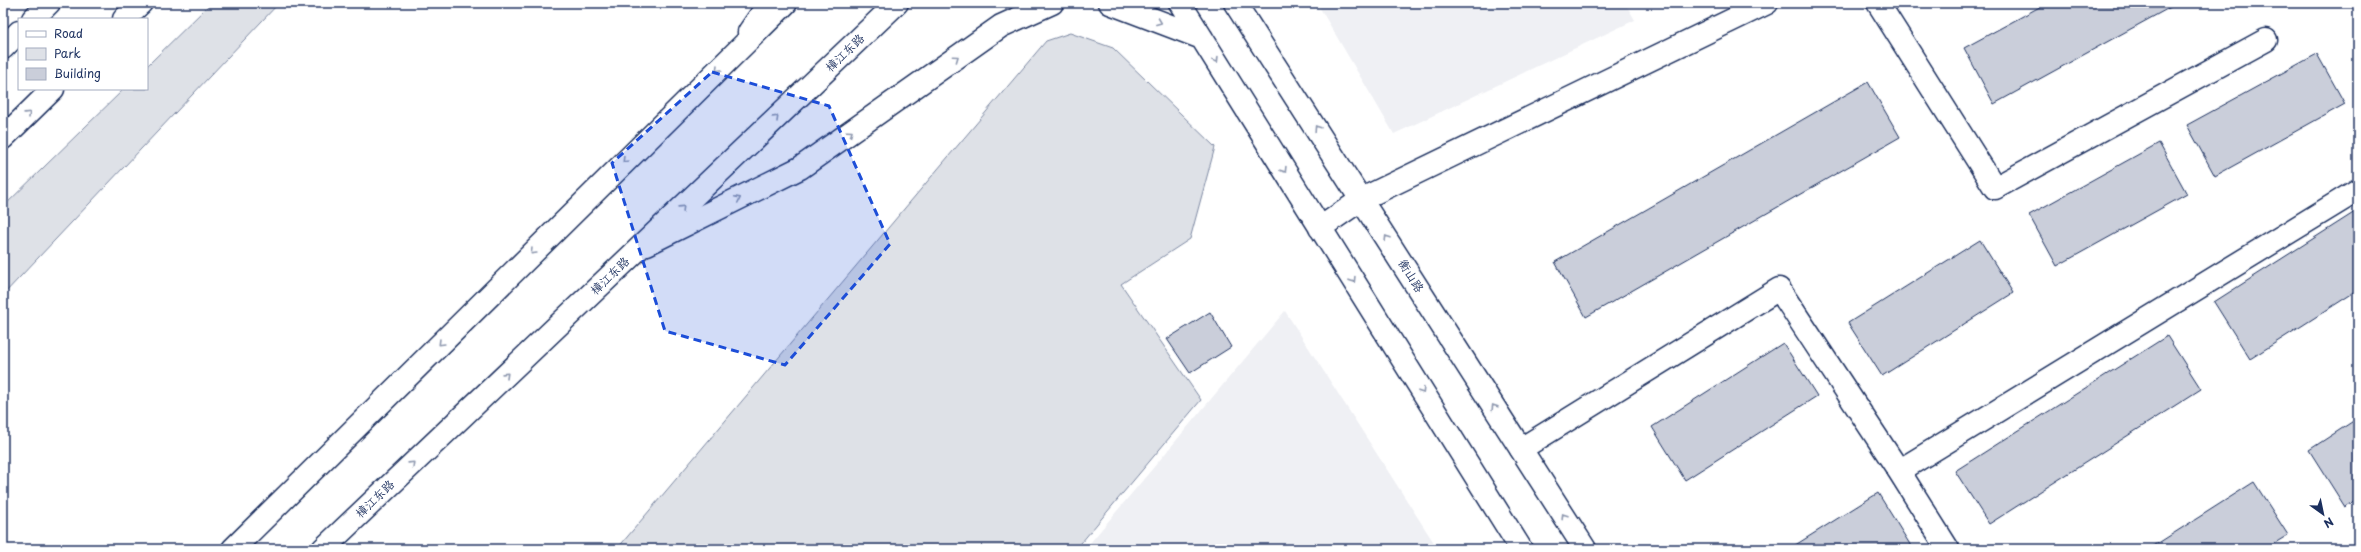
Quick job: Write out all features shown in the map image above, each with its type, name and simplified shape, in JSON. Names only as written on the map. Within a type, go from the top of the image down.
[{"type":"main road","points":[[34,18],[49,3]]},
{"type":"main road","points":[[125,18],[141,3]]},
{"type":"main road","points":[[737,50],[769,3]]},
{"type":"main road","points":[[233,549],[786,3]]},
{"type":"main road","name":"樟江东路","points":[[323,549],[897,3]]},
{"type":"main road","points":[[641,247],[800,168],[1001,26],[1052,3]]},
{"type":"main road","points":[[1110,3],[1202,38]]},
{"type":"main road","points":[[1180,3],[1521,549]]},
{"type":"main road","points":[[1320,228],[1362,199],[1767,3]]},
{"type":"main road","points":[[1878,3],[1995,188],[2266,40]]},
{"type":"main road","name":"衡山路","points":[[1240,8],[1585,549]]},
{"type":"main road","points":[[3,48],[18,33]]},
{"type":"main road","points":[[3,138],[52,90]]},
{"type":"main road","points":[[1899,471],[2358,190]]},
{"type":"main road","points":[[1521,449],[1779,289],[1899,471],[1948,549]]},
{"type":"highlighted area","points":[[712,72],[829,106],[890,244],[785,365],[665,331],[612,163]]},
{"type":"shaded area","points":[[1317,3],[1625,3],[1635,20],[1394,134]]},
{"type":"shaded area","points":[[1285,311],[1438,549],[1085,549]]},
{"type":"green space","points":[[211,3],[279,3],[3,295],[3,207],[123,90],[148,90],[148,65]]},
{"type":"green space","points":[[1070,33],[1113,48],[1215,147],[1190,239],[1121,284],[1201,400],[1076,549],[617,549],[1046,41]]},
{"type":"building","points":[[2047,3],[2178,3],[1994,104],[1964,48]]},
{"type":"building","points":[[2317,54],[2345,104],[2215,176],[2187,125]]},
{"type":"building","points":[[1868,82],[1900,137],[1586,317],[1555,262]]},
{"type":"building","points":[[2159,143],[2187,194],[2057,266],[2029,215]]},
{"type":"building","points":[[2358,210],[2358,290],[2250,359],[2214,302]]},
{"type":"building","points":[[1980,240],[2013,293],[1882,376],[1848,323]]},
{"type":"building","points":[[1210,312],[1231,347],[1190,373],[1167,339]]},
{"type":"building","points":[[2167,336],[2201,389],[1989,524],[1955,471]]},
{"type":"building","points":[[1783,343],[1817,396],[1685,480],[1652,427]]},
{"type":"building","points":[[2358,418],[2358,498],[2345,507],[2309,450]]},
{"type":"building","points":[[2254,482],[2288,535],[2265,549],[2149,549]]},
{"type":"building","points":[[1878,493],[1911,546],[1907,549],[1789,549]]}]
